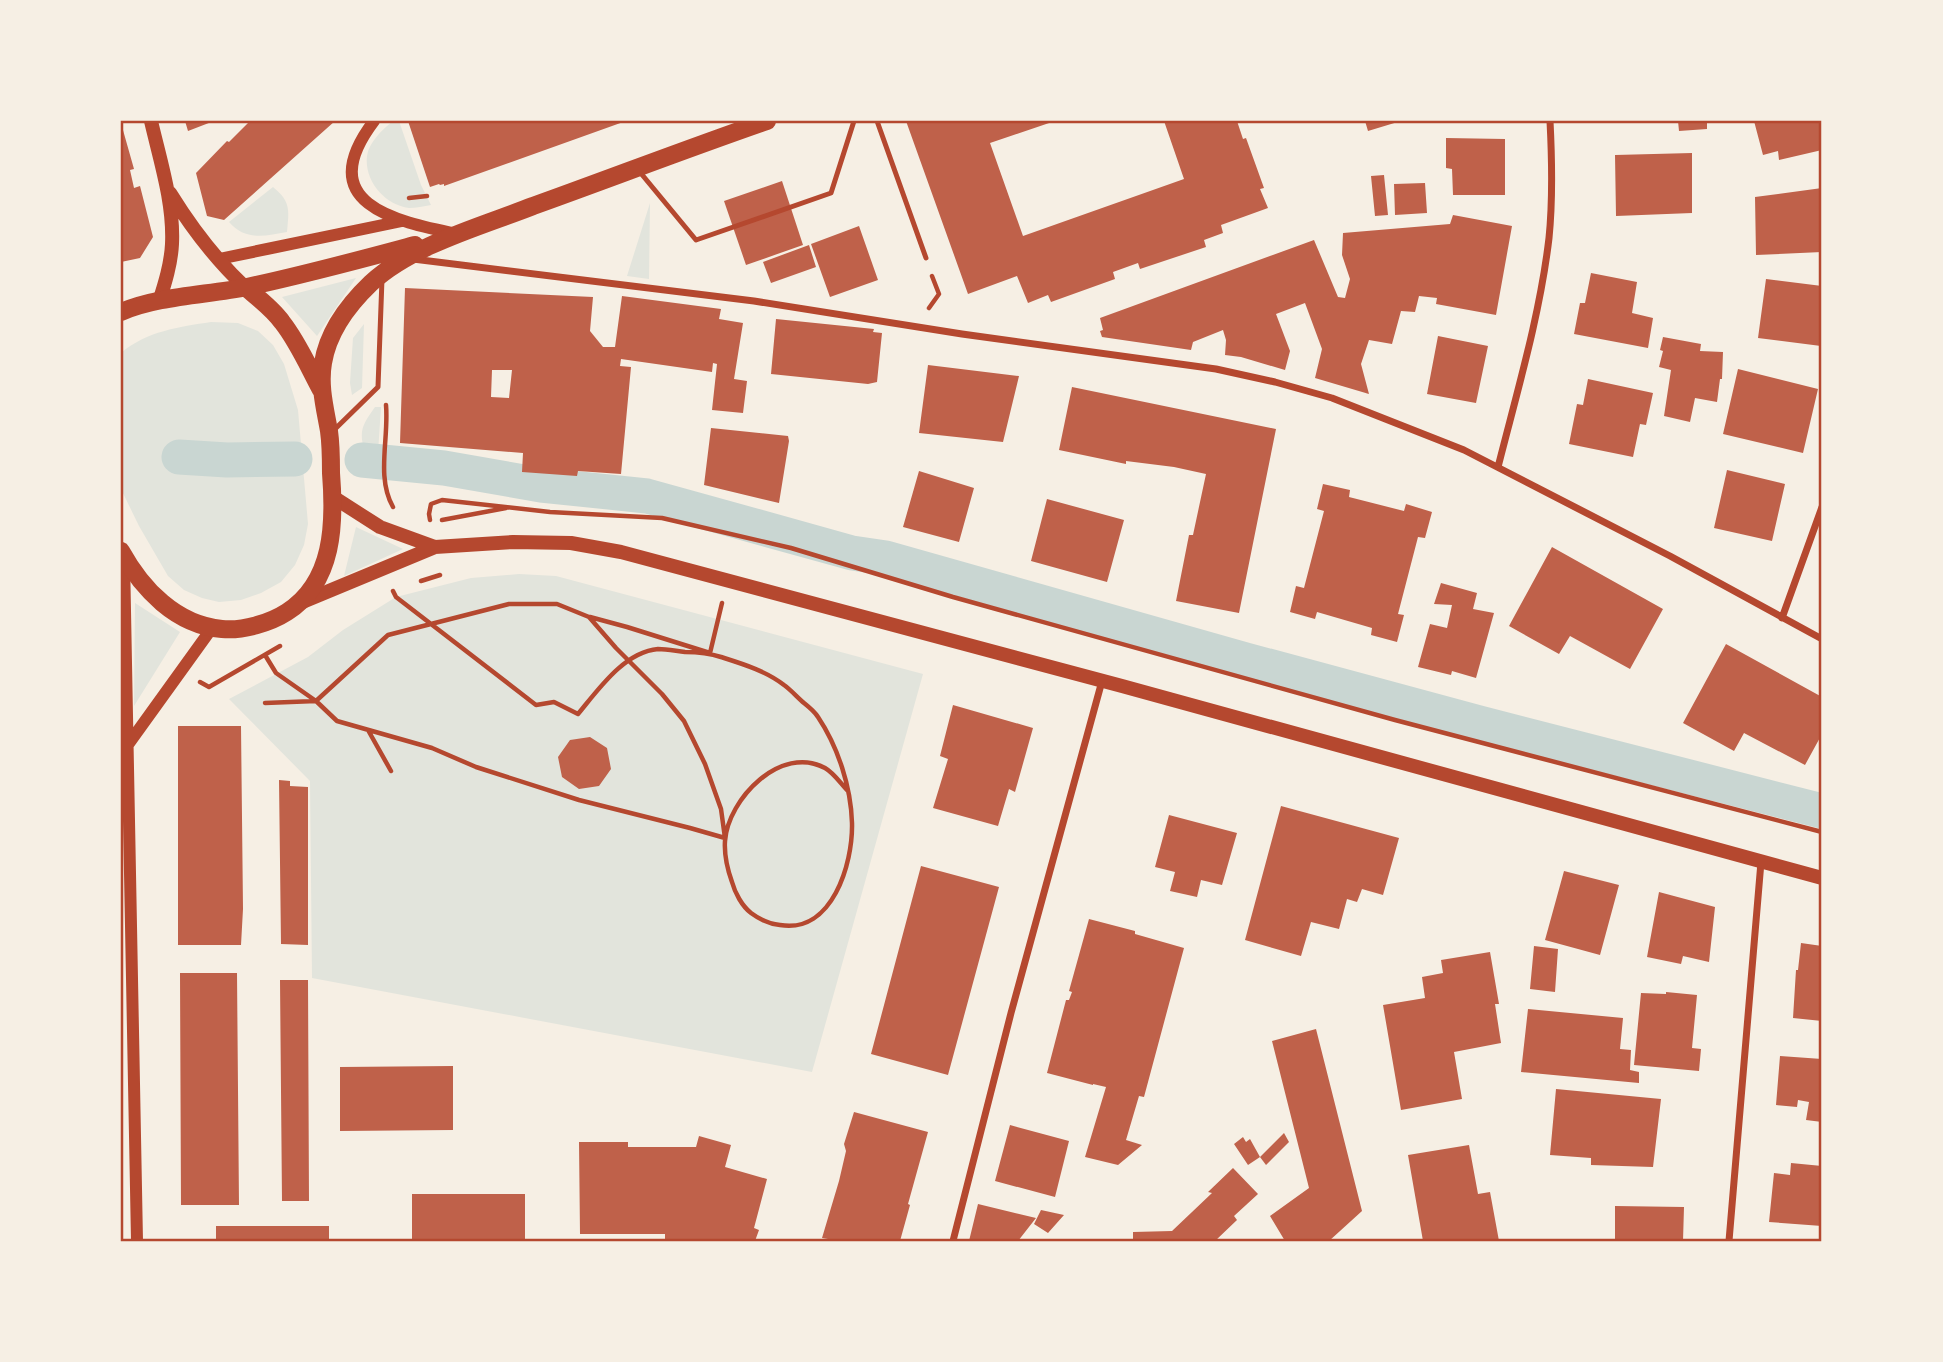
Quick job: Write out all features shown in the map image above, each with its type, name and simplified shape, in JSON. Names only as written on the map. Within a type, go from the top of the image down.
[{"type":"main road","points":[[151,121],[172,223],[168,272],[159,302]]},
{"type":"main road","points":[[300,603],[310,593],[323,569],[331,535],[333,497],[329,434],[322,393],[324,359],[337,325],[358,297],[382,274],[405,258],[459,234],[767,121]]},
{"type":"main road","points":[[166,186],[187,220],[231,274],[283,322],[322,393]]},
{"type":"main road","points":[[122,311],[245,287],[459,234]]},
{"type":"main road","points":[[333,497],[380,527],[435,547]]},
{"type":"main road","points":[[122,554],[146,587],[169,609],[212,628],[226,629],[259,624],[282,615],[300,603],[435,547],[513,542],[571,543],[621,552],[1102,680],[1822,878]]},
{"type":"street","points":[[374,121],[358,146],[352,171],[354,183],[365,200],[384,214],[402,221],[459,234]]},
{"type":"street","points":[[1498,467],[1538,299],[1549,237],[1552,169],[1550,121]]},
{"type":"street","points":[[219,259],[402,221]]},
{"type":"street","points":[[405,258],[754,301],[962,334],[1216,369],[1275,382],[1332,398],[1464,450],[1670,556],[1822,639]]},
{"type":"street","points":[[1782,618],[1822,507]]},
{"type":"street","points":[[122,554],[137,1241]]},
{"type":"street","points":[[127,746],[212,628]]},
{"type":"street","points":[[953,1241],[1015,999],[1102,680]]},
{"type":"street","points":[[1729,1241],[1761,862]]},
{"type":"lane","points":[[637,168],[696,240],[831,193],[854,121]]},
{"type":"lane","points":[[877,121],[926,258]]},
{"type":"lane","points":[[329,434],[378,387],[382,274]]},
{"type":"path","points":[[378,387],[386,407],[386,494],[393,508],[399,512]]},
{"type":"path","points":[[430,523],[431,504],[442,500],[550,512],[662,518],[791,548],[967,601],[1395,720],[1822,832]]},
{"type":"path","points":[[417,521],[430,523],[510,507]]},
{"type":"path","points":[[416,583],[440,575]]},
{"type":"path","points":[[710,653],[728,580]]},
{"type":"path","points":[[404,587],[393,591],[396,597],[536,705],[554,702],[578,714],[628,660],[657,649],[710,653]]},
{"type":"path","points":[[265,703],[316,701],[388,635],[509,604],[557,604],[589,617],[748,665],[783,684],[817,715],[837,754],[848,791],[852,824],[848,864],[832,901],[810,923],[789,927],[771,923],[751,913],[735,892],[725,863],[725,838],[718,797],[684,722],[662,694],[589,617]]},
{"type":"path","points":[[191,677],[209,687],[288,642]]},
{"type":"path","points":[[265,655],[276,673],[316,701],[337,720],[432,748],[476,767],[579,800],[725,838]]},
{"type":"path","points":[[368,730],[391,771]]},
{"type":"path","points":[[725,838],[733,815],[744,796],[766,774],[786,764],[805,762],[826,768],[848,791]]},
{"type":"shaded area","points":[[393,121],[399,121],[421,185],[431,205],[409,208],[400,206],[384,197],[373,183],[367,165],[368,151]]},
{"type":"shaded area","points":[[273,187],[288,206],[287,232],[249,235],[229,222]]},
{"type":"shaded area","points":[[650,203],[649,279],[627,276]]},
{"type":"shaded area","points":[[356,278],[317,336],[282,297]]},
{"type":"shaded area","points":[[211,322],[238,323],[258,331],[273,345],[284,364],[298,410],[308,524],[304,545],[295,565],[281,582],[241,600],[219,602],[184,590],[168,576],[121,489],[121,353],[152,335]]},
{"type":"shaded area","points":[[364,324],[362,388],[352,395],[350,383],[353,338]]},
{"type":"shaded area","points":[[375,407],[381,407],[378,453],[365,452],[363,428]]},
{"type":"shaded area","points":[[356,527],[403,549],[344,576]]},
{"type":"shaded area","points":[[519,574],[556,576],[923,674],[812,1072],[312,978],[310,781],[229,699],[308,657],[343,630],[396,597],[471,578]]},
{"type":"shaded area","points":[[135,603],[180,632],[134,706]]},
{"type":"building","points":[[185,121],[214,121],[188,131]]},
{"type":"building","points":[[250,121],[335,121],[224,220],[207,216],[196,173]]},
{"type":"building","points":[[408,121],[626,121],[444,186],[439,184],[430,187]]},
{"type":"building","points":[[906,121],[1055,121],[990,143],[1023,236],[1184,179],[1164,121],[1237,121],[1264,188],[1260,189],[1268,208],[1221,225],[1223,233],[1204,240],[1206,247],[1140,269],[1138,263],[1113,272],[1115,279],[1051,302],[1048,295],[1028,303],[1017,276],[968,294]]},
{"type":"building","points":[[1365,121],[1401,121],[1368,131]]},
{"type":"building","points":[[1678,121],[1707,121],[1707,129],[1679,131]]},
{"type":"building","points":[[1754,121],[1822,121],[1822,150],[1779,160],[1778,151],[1763,155]]},
{"type":"building","points":[[121,123],[134,169],[130,170],[134,188],[140,186],[153,237],[140,258],[121,262]]},
{"type":"building","points":[[1446,138],[1505,139],[1505,195],[1453,195],[1452,169],[1446,168]]},
{"type":"building","points":[[1692,153],[1692,213],[1616,216],[1615,155]]},
{"type":"building","points":[[1384,175],[1388,215],[1375,216],[1371,176]]},
{"type":"building","points":[[782,181],[803,245],[746,265],[724,201]]},
{"type":"building","points":[[1425,183],[1427,213],[1395,215],[1394,184]]},
{"type":"building","points":[[1822,188],[1822,252],[1756,255],[1755,197]]},
{"type":"building","points":[[1453,215],[1512,226],[1496,315],[1436,304],[1437,298],[1419,296],[1415,312],[1401,311],[1392,344],[1369,340],[1361,364],[1369,394],[1315,378],[1322,349],[1305,303],[1276,314],[1290,351],[1285,370],[1225,355],[1226,340],[1223,330],[1193,342],[1191,350],[1102,337],[1100,318],[1314,240],[1338,297],[1345,298],[1350,279],[1342,255],[1343,233],[1450,224]]},
{"type":"building","points":[[859,226],[878,280],[830,297],[811,244]]},
{"type":"building","points":[[809,245],[816,267],[771,283],[763,262]]},
{"type":"building","points":[[1591,273],[1637,282],[1632,313],[1653,318],[1648,348],[1574,334],[1580,303],[1585,303]]},
{"type":"building","points":[[1766,279],[1822,286],[1821,346],[1758,338]]},
{"type":"building","points":[[405,288],[593,297],[590,331],[603,347],[615,347],[622,296],[721,309],[719,319],[743,323],[734,379],[747,381],[743,413],[712,410],[717,364],[713,363],[712,372],[621,359],[620,366],[631,367],[621,474],[578,471],[577,476],[522,472],[523,453],[400,443]],"holes":[[[492,370],[512,370],[509,398],[491,397]]]},
{"type":"building","points":[[776,319],[874,329],[873,332],[882,333],[877,382],[868,384],[771,374]]},
{"type":"building","points":[[1438,336],[1488,346],[1476,403],[1427,394]]},
{"type":"building","points":[[1663,337],[1701,344],[1700,351],[1723,352],[1722,379],[1717,402],[1695,398],[1690,422],[1664,416],[1671,370],[1659,367]]},
{"type":"building","points":[[928,365],[1019,376],[1003,442],[919,433]]},
{"type":"building","points":[[1738,369],[1818,389],[1803,453],[1723,434]]},
{"type":"building","points":[[1588,379],[1653,393],[1646,425],[1640,424],[1633,457],[1569,444],[1577,404],[1583,405]]},
{"type":"building","points":[[1072,387],[1276,429],[1239,613],[1176,601],[1189,535],[1193,535],[1206,474],[1126,461],[1126,464],[1059,450]]},
{"type":"building","points":[[711,428],[788,436],[779,503],[704,485]]},
{"type":"building","points":[[1727,470],[1785,484],[1772,541],[1714,528]]},
{"type":"building","points":[[919,471],[974,488],[959,542],[903,527]]},
{"type":"building","points":[[1323,484],[1350,490],[1349,497],[1404,511],[1406,504],[1432,512],[1425,538],[1418,537],[1398,614],[1404,615],[1397,642],[1371,635],[1372,628],[1317,612],[1315,619],[1290,612],[1296,586],[1304,588],[1324,511],[1317,509]]},
{"type":"building","points":[[1047,499],[1124,520],[1107,582],[1031,561]]},
{"type":"building","points":[[1552,547],[1663,609],[1630,669],[1570,636],[1559,654],[1509,626]]},
{"type":"building","points":[[1441,583],[1477,593],[1473,609],[1494,613],[1476,678],[1452,671],[1451,675],[1418,667],[1430,624],[1447,628],[1452,605],[1434,604]]},
{"type":"building","points":[[1726,644],[1822,697],[1822,734],[1805,765],[1744,733],[1734,751],[1683,723]]},
{"type":"building","points":[[953,705],[1033,728],[1015,792],[1009,789],[998,826],[933,808],[948,759],[940,756]]},
{"type":"building","points":[[178,726],[241,726],[241,945],[178,945]]},
{"type":"building","points":[[590,737],[607,748],[611,769],[599,786],[579,789],[562,777],[558,757],[570,740]]},
{"type":"building","points":[[279,780],[290,781],[290,786],[308,787],[308,945],[281,944]]},
{"type":"building","points":[[1281,806],[1399,838],[1383,895],[1362,889],[1357,902],[1347,899],[1339,929],[1311,922],[1301,956],[1245,940]]},
{"type":"building","points":[[1169,815],[1237,833],[1222,885],[1201,880],[1197,897],[1170,891],[1175,872],[1155,867]]},
{"type":"building","points":[[921,866],[999,887],[948,1075],[871,1054]]},
{"type":"building","points":[[1564,871],[1619,885],[1600,955],[1545,940]]},
{"type":"building","points":[[1659,892],[1715,907],[1709,962],[1683,956],[1681,964],[1647,957]]},
{"type":"building","points":[[1089,919],[1184,948],[1144,1097],[1139,1096],[1126,1140],[1142,1145],[1118,1165],[1085,1157],[1106,1087],[1047,1073],[1066,1000],[1069,1000],[1072,992],[1069,991]]},
{"type":"building","points":[[1801,943],[1822,946],[1822,1021],[1793,1018],[1796,970]]},
{"type":"building","points":[[1534,946],[1558,949],[1555,992],[1530,989]]},
{"type":"building","points":[[1490,952],[1499,1004],[1495,1004],[1501,1043],[1454,1052],[1462,1099],[1401,1110],[1383,1005],[1425,998],[1422,977],[1443,973],[1441,960]]},
{"type":"building","points":[[180,973],[237,973],[239,1205],[181,1205]]},
{"type":"building","points":[[280,980],[308,980],[309,1201],[282,1201]]},
{"type":"building","points":[[1641,993],[1697,995],[1692,1048],[1701,1049],[1699,1071],[1634,1065]]},
{"type":"building","points":[[1528,1009],[1623,1018],[1620,1049],[1631,1050],[1630,1070],[1639,1072],[1639,1083],[1521,1072]]},
{"type":"building","points":[[1316,1029],[1362,1211],[1329,1241],[1285,1241],[1270,1216],[1309,1188],[1272,1041]]},
{"type":"building","points":[[1780,1056],[1822,1059],[1822,1122],[1806,1120],[1809,1102],[1798,1100],[1797,1107],[1776,1105]]},
{"type":"building","points":[[453,1066],[453,1130],[340,1131],[340,1067]]},
{"type":"building","points":[[1556,1089],[1661,1099],[1653,1167],[1591,1165],[1591,1158],[1550,1155]]},
{"type":"building","points":[[854,1112],[928,1132],[900,1241],[828,1241],[822,1238],[839,1181],[846,1151],[844,1144]]},
{"type":"building","points":[[1010,1125],[1069,1141],[1055,1197],[995,1181]]},
{"type":"building","points":[[1284,1133],[1289,1142],[1266,1165],[1260,1157]]},
{"type":"building","points":[[699,1136],[731,1145],[725,1167],[767,1179],[754,1228],[759,1230],[755,1241],[665,1241],[665,1234],[580,1234],[579,1142],[628,1142],[628,1147],[696,1147]]},
{"type":"building","points":[[1243,1137],[1246,1142],[1250,1139],[1260,1157],[1248,1165],[1234,1144]]},
{"type":"building","points":[[1469,1145],[1478,1194],[1490,1192],[1499,1241],[1423,1241],[1408,1155]]},
{"type":"building","points":[[1791,1163],[1822,1166],[1822,1226],[1769,1222],[1774,1173],[1790,1175]]},
{"type":"building","points":[[1233,1168],[1258,1194],[1234,1216],[1237,1220],[1215,1241],[1133,1241],[1133,1232],[1172,1231],[1212,1193],[1208,1192]]},
{"type":"building","points":[[412,1194],[525,1194],[525,1241],[412,1241]]},
{"type":"building","points":[[978,1204],[1036,1218],[1018,1241],[969,1241]]},
{"type":"building","points":[[1615,1206],[1684,1207],[1683,1241],[1615,1241]]},
{"type":"building","points":[[1041,1210],[1064,1215],[1048,1233],[1034,1224]]},
{"type":"building","points":[[216,1226],[329,1226],[329,1241],[216,1241]]},
{"type":"waterway","points":[[179,457],[227,460],[295,459]]},
{"type":"waterway","points":[[362,460],[444,468],[541,485],[647,496],[852,553],[886,558],[1479,723],[1822,811]]}]
